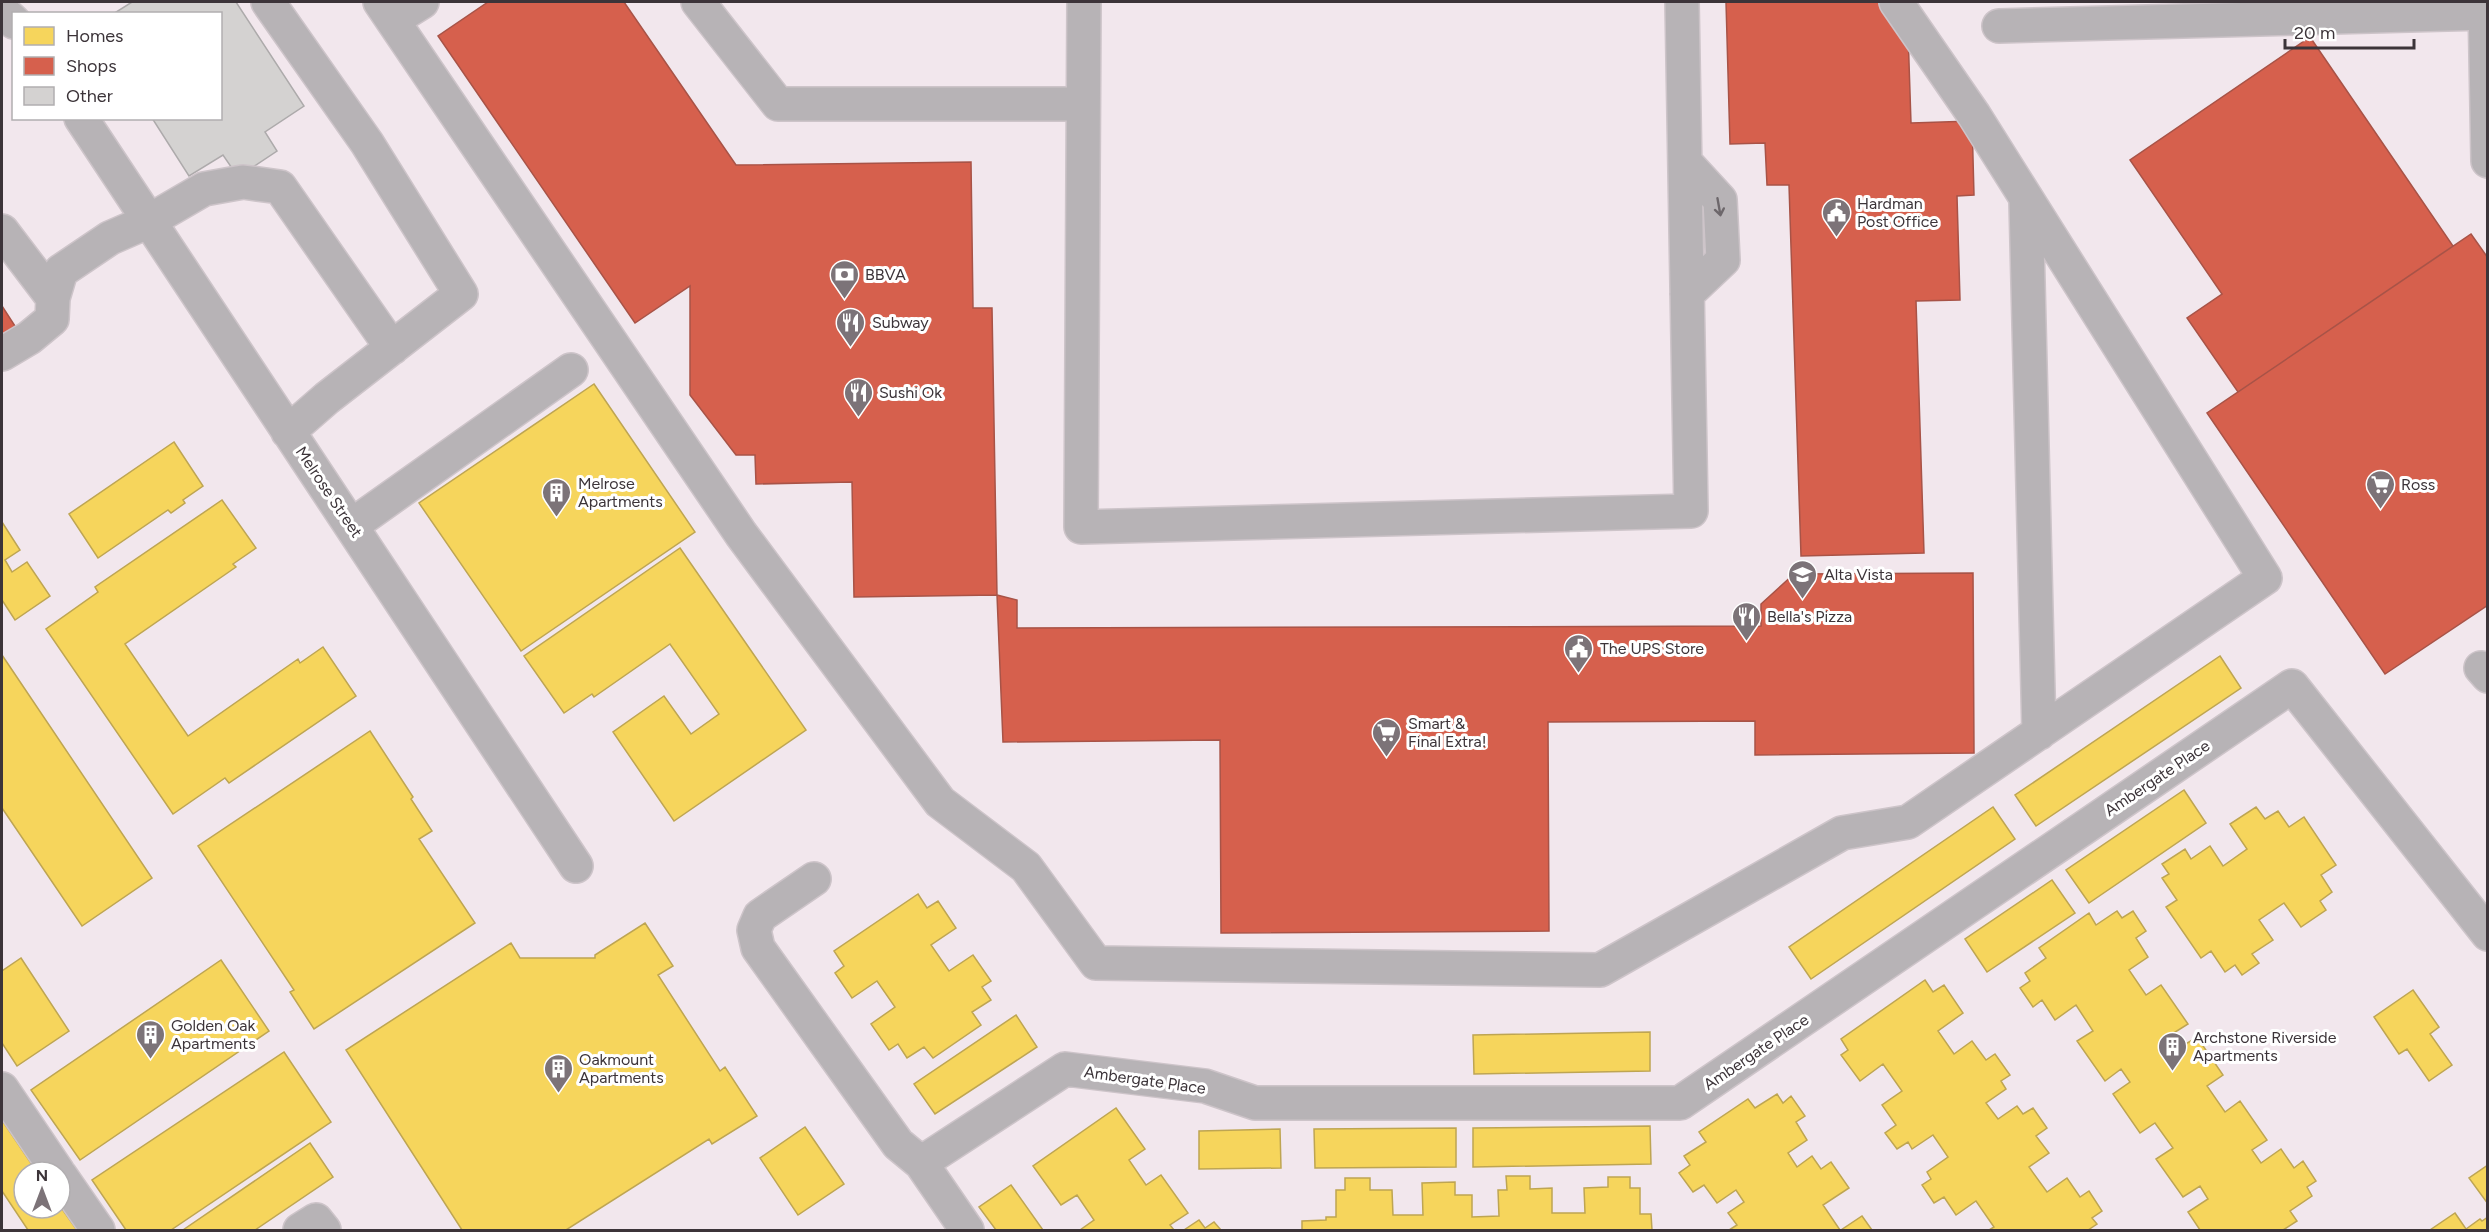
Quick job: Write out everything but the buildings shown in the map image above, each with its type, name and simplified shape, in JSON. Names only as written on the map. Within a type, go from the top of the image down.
[{"type":"street","points":[[268,2],[367,143],[461,294],[327,398],[288,432]]},
{"type":"street","points":[[422,2],[386,11],[741,534],[940,802],[1026,867],[1096,963],[1600,970],[1842,833],[1908,822],[2265,578],[1974,115],[1896,2]]},
{"type":"street","points":[[698,2],[778,104],[1083,104]]},
{"type":"street","points":[[1084,2],[1081,527],[1691,511],[1682,2]]},
{"type":"street","points":[[1999,26],[2485,7],[2487,161]]},
{"type":"street","name":"Melrose Street","points":[[82,120],[576,867]]},
{"type":"street","points":[[2,354],[29,338],[52,319],[53,298],[61,272],[110,238],[149,221],[204,189],[243,183],[280,188],[392,348]]},
{"type":"street","points":[[2026,201],[2039,733]]},
{"type":"street","points":[[2,231],[53,298]]},
{"type":"street","points":[[351,526],[571,370]]},
{"type":"street","name":"Ambergate Place","points":[[921,1163],[1065,1069],[1205,1086],[1255,1104],[1680,1104],[2292,686],[2487,934]]},
{"type":"street","points":[[814,879],[760,916],[754,930],[758,948],[897,1144],[921,1163],[967,1230]]},
{"type":"street","points":[[2,1089],[50,1160]]},
{"type":"street","points":[[72,1192],[98,1230]]},
{"type":"street","points":[[300,1230],[316,1220],[324,1230]]},
{"type":"place","name":"Hardman Post Office","points":[[1836,238]]},
{"type":"place","name":"BBVA","points":[[844,300]]},
{"type":"place","name":"Subway","points":[[851,348]]},
{"type":"place","name":"Sushi Ok","points":[[858,418]]},
{"type":"place","name":"Ross","points":[[2380,510]]},
{"type":"place","name":"Melrose Apartments","points":[[557,518]]},
{"type":"place","name":"Alta Vista","points":[[1803,600]]},
{"type":"place","name":"Bella's Pizza","points":[[1746,642]]},
{"type":"place","name":"The UPS Store","points":[[1579,674]]},
{"type":"place","name":"Smart & Final Extra!","points":[[1387,758]]},
{"type":"place","name":"Golden Oak Apartments","points":[[150,1060]]},
{"type":"place","name":"Archstone Riverside Apartments","points":[[2172,1072]]},
{"type":"place","name":"Oakmount Apartments","points":[[558,1094]]}]
